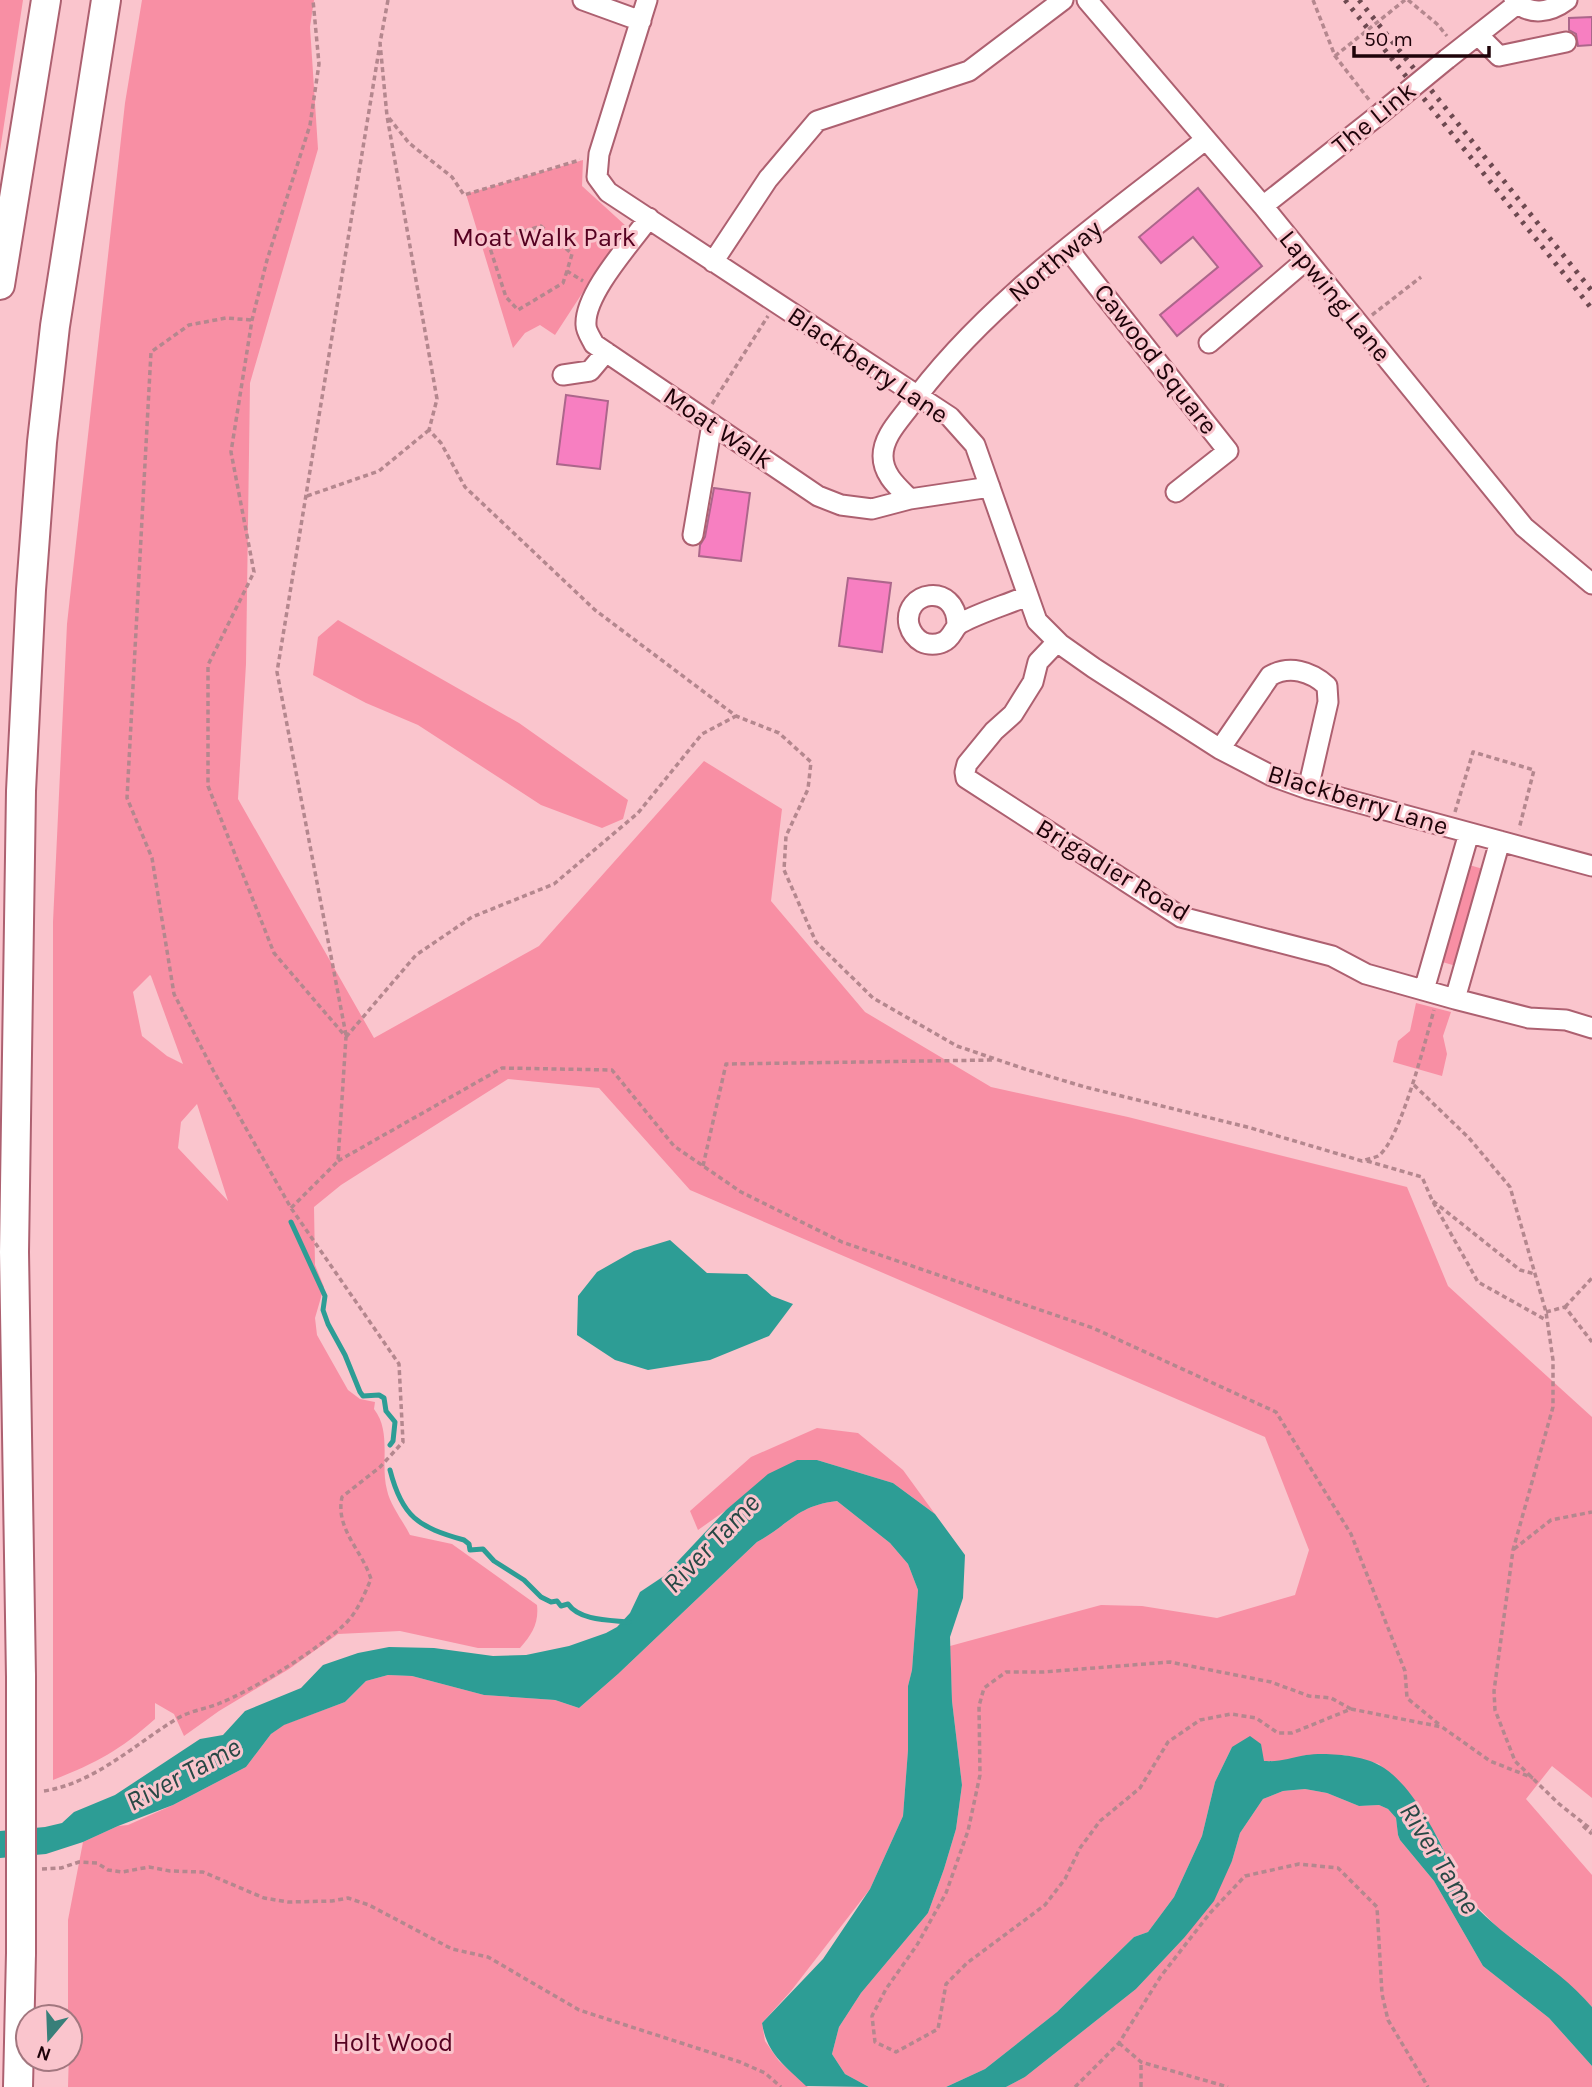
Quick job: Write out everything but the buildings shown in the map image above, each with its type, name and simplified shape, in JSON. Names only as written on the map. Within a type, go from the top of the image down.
[{"type":"highway","points":[[0,285],[46,0]]},
{"type":"highway","points":[[18,2087],[21,1678],[14,1252],[22,764],[42,442],[55,326],[106,0]]},
{"type":"street","points":[[583,0],[641,21]]},
{"type":"street","name":"Blackberry Lane","points":[[648,0],[599,155],[597,177],[608,192],[950,417],[975,445],[1037,621],[1057,642],[1220,749],[1257,770],[1308,789],[1592,866]]},
{"type":"street","points":[[713,262],[768,179],[817,121],[969,71],[1063,0]]},
{"type":"street","name":"Lapwing Lane","points":[[1087,0],[1263,206],[1524,527],[1592,584]]},
{"type":"street","points":[[1516,2],[1534,11],[1548,11],[1567,0]]},
{"type":"street","name":"The Link","points":[[1263,206],[1516,2]]},
{"type":"street","points":[[1478,35],[1499,56],[1566,42]]},
{"type":"street","name":"Northway","points":[[910,499],[894,484],[886,470],[883,456],[887,439],[917,395],[972,331],[1068,249],[1205,140]]},
{"type":"street","name":"Moat Walk","points":[[649,218],[597,289],[587,311],[585,327],[594,344],[818,495],[841,505],[872,509],[910,499],[990,487]]},
{"type":"street","name":"Cawood Square","points":[[1068,249],[1228,452],[1176,492]]},
{"type":"street","points":[[1209,343],[1306,260]]},
{"type":"street","points":[[563,374],[590,371],[606,352]]},
{"type":"street","points":[[693,535],[708,421]]},
{"type":"street","points":[[957,624],[1027,596]]},
{"type":"street","name":"Brigadier Road","points":[[1057,642],[1038,662],[1033,681],[1013,714],[975,752],[967,764],[966,778],[1181,917],[1332,956],[1366,974],[1439,994],[1529,1018],[1566,1020],[1592,1028]]},
{"type":"street","points":[[1220,749],[1270,676],[1281,669],[1296,670],[1318,678],[1327,686],[1328,702],[1308,789]]},
{"type":"street","points":[[1439,994],[1459,830]]},
{"type":"street","points":[[1439,994],[1507,843]]},
{"type":"path","points":[[313,0],[319,64],[310,125],[267,260],[252,320],[231,452],[254,572],[208,665],[208,786],[274,953],[346,1037]]},
{"type":"path","points":[[338,1161],[346,1037],[277,672],[388,0]]},
{"type":"path","points":[[1313,0],[1335,56],[1381,113]]},
{"type":"path","points":[[1335,56],[1406,0],[1437,24],[1453,54]]},
{"type":"path","points":[[306,496],[379,471],[429,430],[437,399],[387,116],[380,43]]},
{"type":"path","points":[[387,116],[409,143],[452,177],[464,195],[599,155]]},
{"type":"path","points":[[541,226],[572,254],[568,271],[563,282],[519,310],[506,297],[488,242],[541,226]]},
{"type":"path","points":[[568,271],[597,289]]},
{"type":"path","points":[[1358,326],[1421,277]]},
{"type":"path","points":[[708,421],[776,304]]},
{"type":"path","points":[[33,1792],[55,1789],[95,1773],[181,1716],[220,1703],[282,1670],[345,1624],[371,1579],[366,1562],[350,1540],[339,1511],[342,1497],[380,1467],[403,1442],[399,1364],[291,1208],[213,1070],[174,994],[152,858],[127,798],[151,352],[189,325],[226,318],[252,320]]},
{"type":"path","points":[[429,430],[440,443],[464,487],[595,610],[736,716],[779,733],[811,762],[807,789],[786,836],[784,870],[816,942],[873,998],[957,1046],[1085,1087],[1251,1128],[1362,1161],[1379,1156],[1392,1137],[1413,1085],[1439,994]]},
{"type":"path","points":[[346,1037],[416,955],[471,917],[554,884],[638,813],[702,734],[736,716]]},
{"type":"path","points":[[1459,830],[1473,752],[1534,770],[1507,843]]},
{"type":"path","points":[[703,1166],[726,1064],[999,1060]]},
{"type":"path","points":[[291,1208],[338,1161],[502,1068],[612,1070],[674,1146],[741,1192],[842,1242],[1093,1328],[1276,1412],[1351,1534],[1405,1671],[1408,1698],[1442,1727],[1490,1761],[1533,1778]]},
{"type":"path","points":[[1413,1085],[1469,1138],[1510,1187],[1546,1312],[1553,1360],[1553,1407],[1513,1550],[1494,1691],[1495,1710],[1515,1761],[1592,1832]]},
{"type":"path","points":[[1367,1161],[1422,1177],[1478,1282],[1546,1320]]},
{"type":"path","points":[[1432,1200],[1520,1270],[1535,1274]]},
{"type":"path","points":[[1546,1312],[1565,1307],[1592,1279]]},
{"type":"path","points":[[1565,1307],[1592,1342]]},
{"type":"path","points":[[1513,1550],[1551,1520],[1592,1513]]},
{"type":"path","points":[[1351,1710],[1292,1733],[1278,1733],[1256,1718],[1231,1714],[1200,1720],[1168,1742],[1140,1788],[1100,1821],[1086,1839],[1065,1879],[1045,1905],[967,1963],[946,1984],[938,2029],[896,2052],[875,2042],[872,2016],[946,1893],[964,1843],[979,1775],[979,1706],[984,1688],[1006,1672],[1043,1672],[1170,1662],[1271,1682],[1309,1696],[1331,1698],[1351,1710],[1442,1727]]},
{"type":"path","points":[[37,1870],[61,1868],[79,1862],[97,1863],[108,1870],[122,1871],[149,1867],[203,1872],[264,1898],[288,1902],[348,1898],[369,1905],[452,1949],[488,1957],[579,2010],[740,2062],[765,2073],[781,2087]]},
{"type":"path","points":[[1075,2087],[1119,2043],[1161,1976],[1210,1913],[1245,1876],[1299,1864],[1338,1868],[1377,1908],[1382,1994],[1388,2020],[1428,2087]]},
{"type":"path","points":[[1119,2043],[1141,2062],[1228,2087]]},
{"type":"path","points":[[1141,2062],[1141,2087]]},
{"type":"green space","points":[[0,0],[23,0],[0,151]]},
{"type":"green space","points":[[142,0],[314,0],[310,27],[318,149],[250,383],[246,664],[238,799],[374,1038],[539,946],[704,761],[782,809],[771,901],[865,1012],[991,1087],[1128,1117],[1407,1187],[1448,1286],[1592,1417],[1592,1798],[1552,1766],[1526,1799],[1592,1875],[1592,2007],[1547,1965],[1499,1929],[1463,1892],[1438,1838],[1379,1764],[1344,1755],[1306,1755],[1283,1762],[1263,1761],[1232,1747],[1215,1782],[1202,1836],[1174,1897],[1148,1932],[1134,1937],[1057,2012],[985,2069],[946,2087],[869,2087],[845,2074],[832,2054],[839,2027],[861,1993],[928,1913],[956,1829],[962,1785],[952,1701],[950,1646],[1101,1605],[1142,1606],[1217,1618],[1295,1595],[1309,1550],[1265,1437],[690,1190],[599,1088],[508,1079],[341,1185],[314,1207],[315,1265],[324,1287],[315,1318],[317,1335],[348,1390],[360,1399],[375,1402],[374,1409],[383,1428],[385,1480],[391,1501],[410,1535],[452,1544],[537,1605],[536,1623],[524,1643],[520,1648],[478,1648],[400,1631],[338,1634],[289,1669],[219,1711],[184,1736],[174,1714],[155,1703],[155,1719],[130,1740],[96,1761],[53,1780],[53,922],[67,624],[125,103]],"holes":[[[151,976],[183,1064],[167,1056],[142,1036],[133,992]],[[197,1104],[228,1201],[178,1148],[181,1122]]]},
{"type":"green space","name":"Moat Walk Park","points":[[583,160],[582,186],[626,226],[555,335],[540,325],[525,333],[513,348],[466,194]]},
{"type":"green space","points":[[338,620],[519,723],[628,800],[623,819],[602,828],[541,805],[418,725],[366,703],[313,675],[318,637]]},
{"type":"green space","points":[[1466,864],[1483,869],[1456,966],[1439,961]]},
{"type":"green space","points":[[1416,1003],[1451,1012],[1443,1036],[1447,1054],[1442,1076],[1393,1062],[1398,1041],[1410,1031]]},
{"type":"green space","points":[[817,1428],[858,1433],[903,1470],[935,1514],[893,1483],[817,1460],[797,1460],[698,1530],[690,1511],[751,1457]]},
{"type":"green space","name":"Holt Wood","points":[[837,1501],[890,1543],[908,1564],[918,1590],[912,1670],[908,1686],[908,1750],[903,1816],[870,1889],[791,1991],[762,2023],[765,2041],[779,2061],[808,2087],[68,2087],[68,2073],[84,2073],[84,2003],[68,2003],[68,1920],[83,1842],[173,1805],[246,1767],[271,1734],[283,1725],[345,1702],[366,1681],[388,1675],[412,1676],[484,1695],[555,1700],[579,1708],[757,1542],[802,1511]]},
{"type":"green space","points":[[1305,1789],[1327,1793],[1359,1806],[1379,1805],[1388,1809],[1396,1818],[1400,1840],[1434,1881],[1483,1966],[1549,2018],[1592,2066],[1592,2087],[1006,2087],[1025,2077],[1136,1989],[1184,1938],[1232,1861],[1240,1833],[1263,1799],[1283,1791]]},
{"type":"water","points":[[670,1240],[707,1273],[747,1274],[772,1296],[793,1304],[769,1336],[710,1360],[648,1370],[615,1360],[577,1335],[578,1296],[597,1272],[634,1251]]},
{"type":"water","name":"River Tame","points":[[797,1460],[817,1460],[893,1483],[935,1514],[965,1555],[963,1598],[950,1637],[952,1701],[962,1785],[956,1829],[928,1913],[861,1993],[839,2027],[832,2054],[845,2074],[869,2087],[806,2086],[772,2051],[762,2023],[823,1959],[870,1889],[903,1816],[908,1750],[908,1686],[912,1670],[918,1590],[908,1564],[890,1543],[837,1501],[802,1511],[757,1542],[579,1708],[555,1700],[484,1695],[412,1676],[388,1675],[366,1681],[345,1702],[284,1725],[271,1734],[246,1767],[173,1805],[83,1842],[46,1854],[0,1858],[0,1831],[62,1823],[74,1812],[115,1795],[200,1739],[223,1735],[245,1711],[301,1688],[323,1665],[358,1653],[389,1647],[434,1648],[493,1656],[526,1655],[569,1646],[606,1633],[617,1627],[630,1613],[640,1592],[664,1576],[726,1510],[768,1474]]},
{"type":"water","name":"River Tame","points":[[1250,1736],[1261,1744],[1264,1761],[1314,1754],[1354,1757],[1379,1765],[1401,1782],[1428,1820],[1464,1893],[1494,1924],[1561,1977],[1592,2007],[1592,2066],[1549,2018],[1483,1966],[1434,1881],[1400,1840],[1396,1818],[1388,1809],[1379,1805],[1359,1806],[1327,1793],[1305,1789],[1283,1791],[1263,1799],[1240,1833],[1232,1861],[1214,1901],[1136,1989],[1025,2077],[1006,2087],[946,2087],[985,2069],[1057,2012],[1134,1937],[1148,1932],[1174,1897],[1202,1836],[1215,1782],[1232,1747]]},
{"type":"waterway","points":[[291,1222],[325,1296],[323,1310],[328,1324],[345,1355],[360,1392],[363,1396],[379,1395],[384,1398],[386,1411],[395,1422],[390,1445]]},
{"type":"waterway","points":[[390,1470],[400,1499],[414,1518],[424,1525],[464,1540],[469,1544],[470,1550],[483,1549],[494,1561],[551,1602],[557,1601],[561,1606],[568,1604],[573,1610],[588,1617],[629,1622]]},
{"type":"railway","points":[[1345,0],[1592,309]]},
{"type":"railway","points":[[1359,0],[1592,291]]}]
